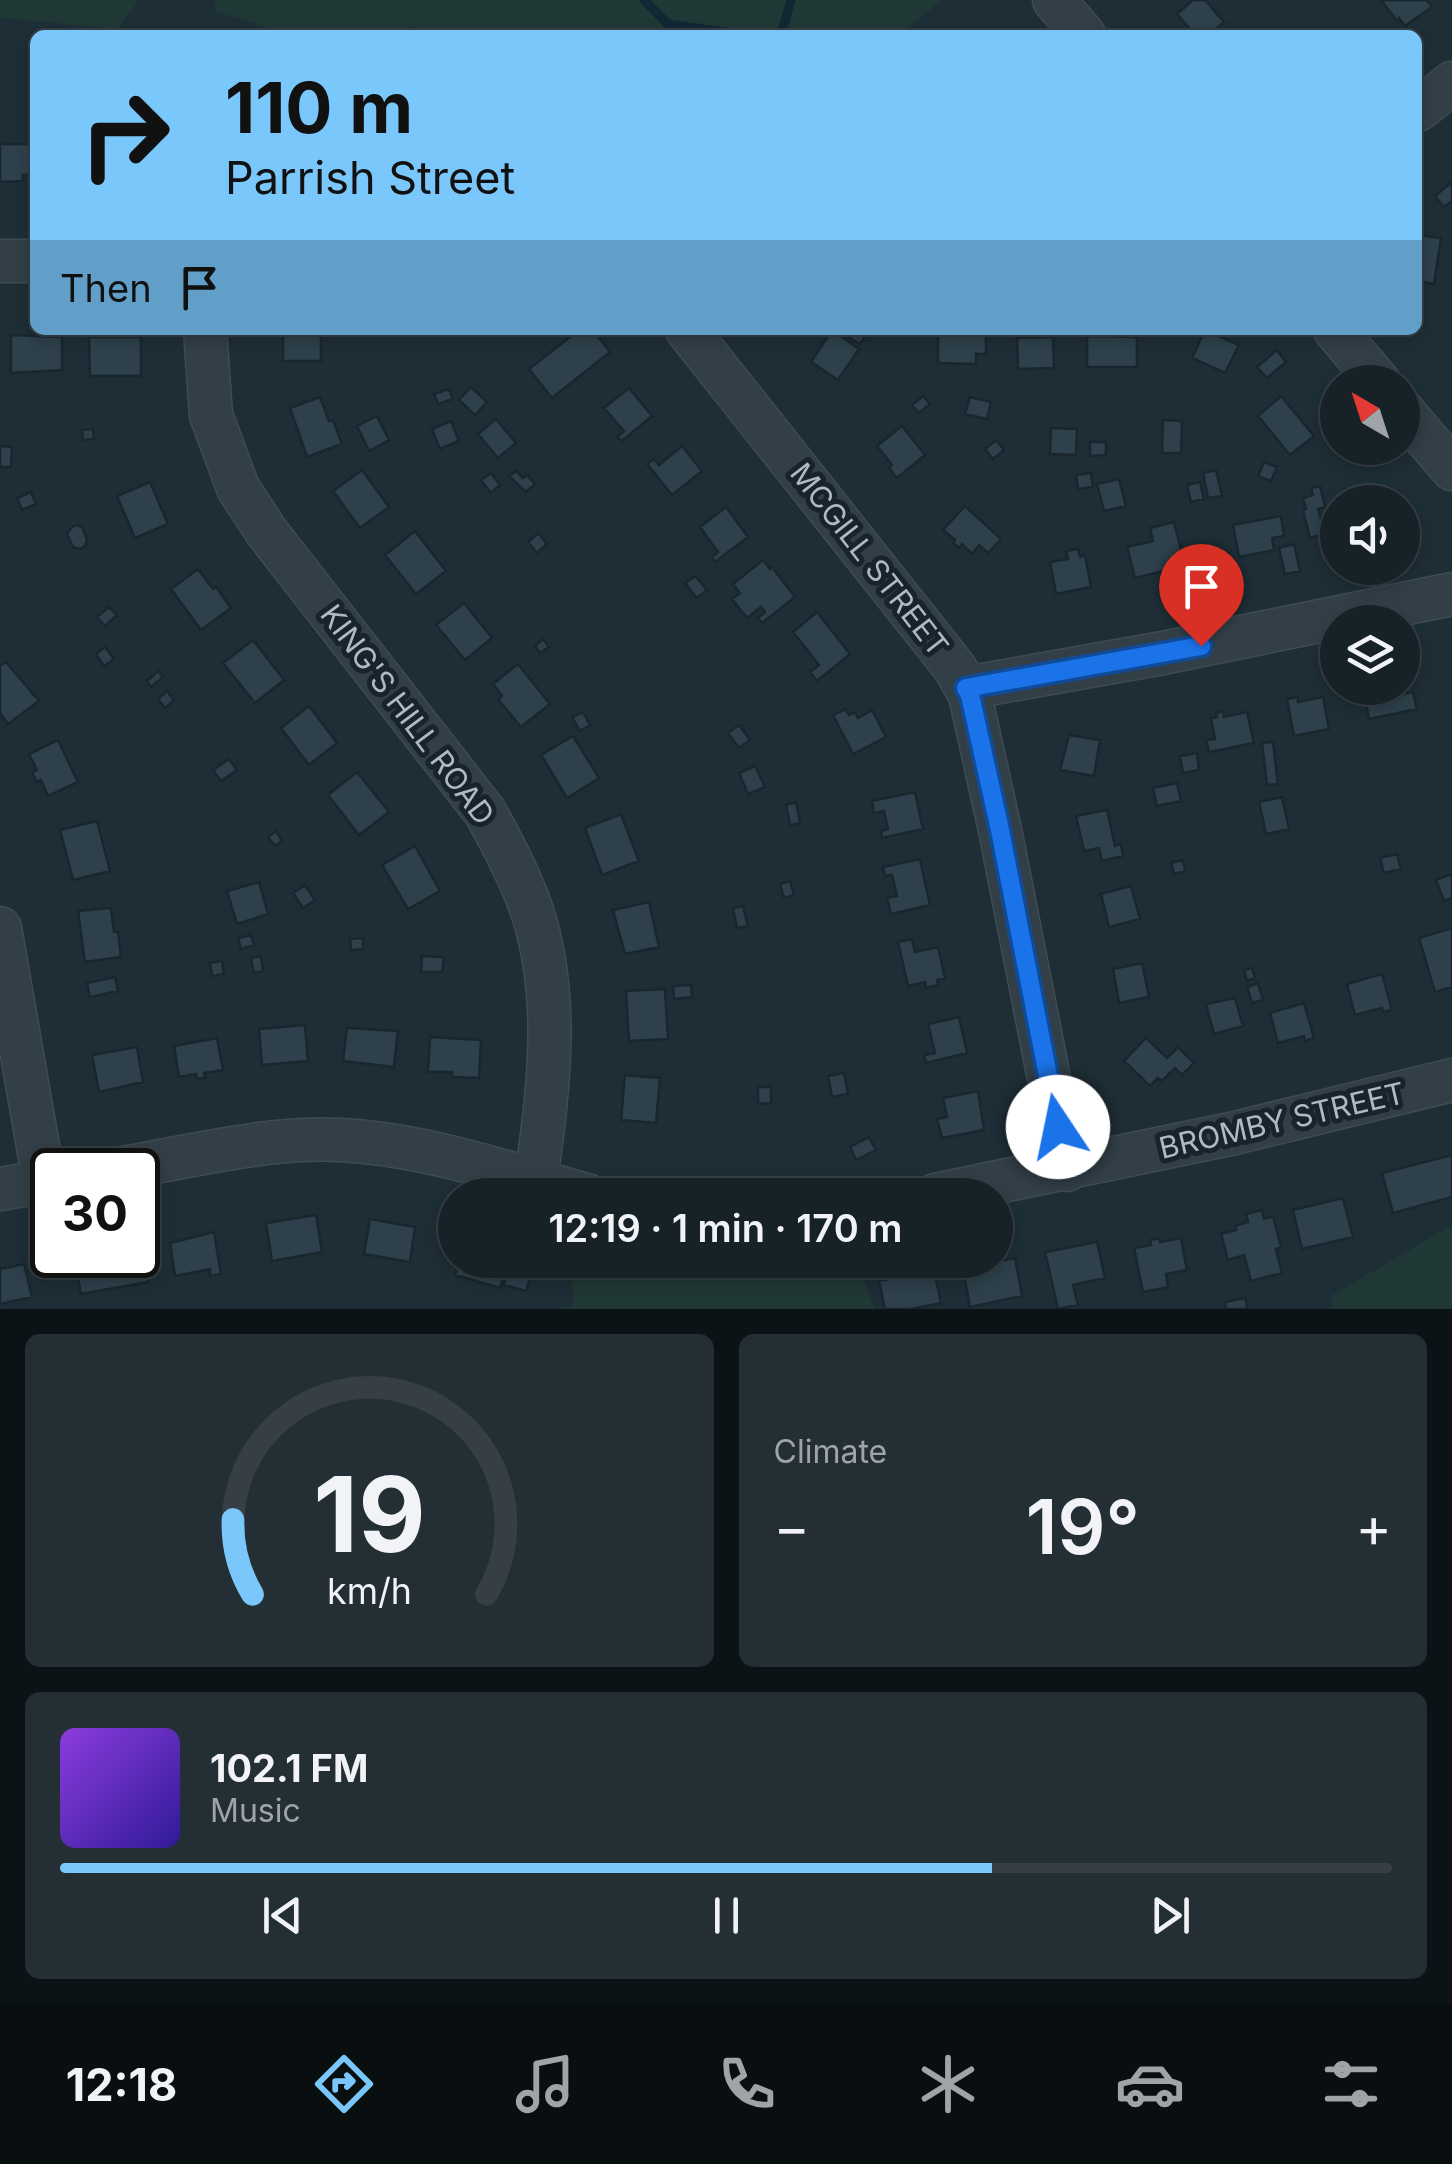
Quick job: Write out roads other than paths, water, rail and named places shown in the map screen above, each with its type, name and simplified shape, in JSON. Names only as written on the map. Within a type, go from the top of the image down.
[{"type":"street","points":[[1054,0],[1080,30]]},
{"type":"street","points":[[1422,107],[1452,83]]},
{"type":"street","points":[[0,261],[30,260]]},
{"type":"street","name":"KING'S HILL ROAD","points":[[205,335],[211,415],[238,488],[278,546],[486,812],[531,909],[547,972],[550,1022],[549,1078],[536,1178]]},
{"type":"street","name":"MCGILL STREET","points":[[691,335],[955,668],[970,695],[1066,1170]]},
{"type":"street","points":[[1339,335],[1365,365]]},
{"type":"street","points":[[1420,431],[1452,469]]},
{"type":"street","points":[[966,688],[1163,654],[1452,594]]},
{"type":"street","points":[[0,928],[42,1148]]},
{"type":"street","name":"BROMBY STREET","points":[[1013,1180],[1235,1134],[1452,1080]]},
{"type":"street","points":[[160,1162],[273,1143],[337,1140],[433,1154],[525,1178]]},
{"type":"street","points":[[0,1189],[30,1183]]},
{"type":"waterway","points":[[644,0],[668,24],[711,30]]},
{"type":"waterway","points":[[782,30],[791,0]]}]
